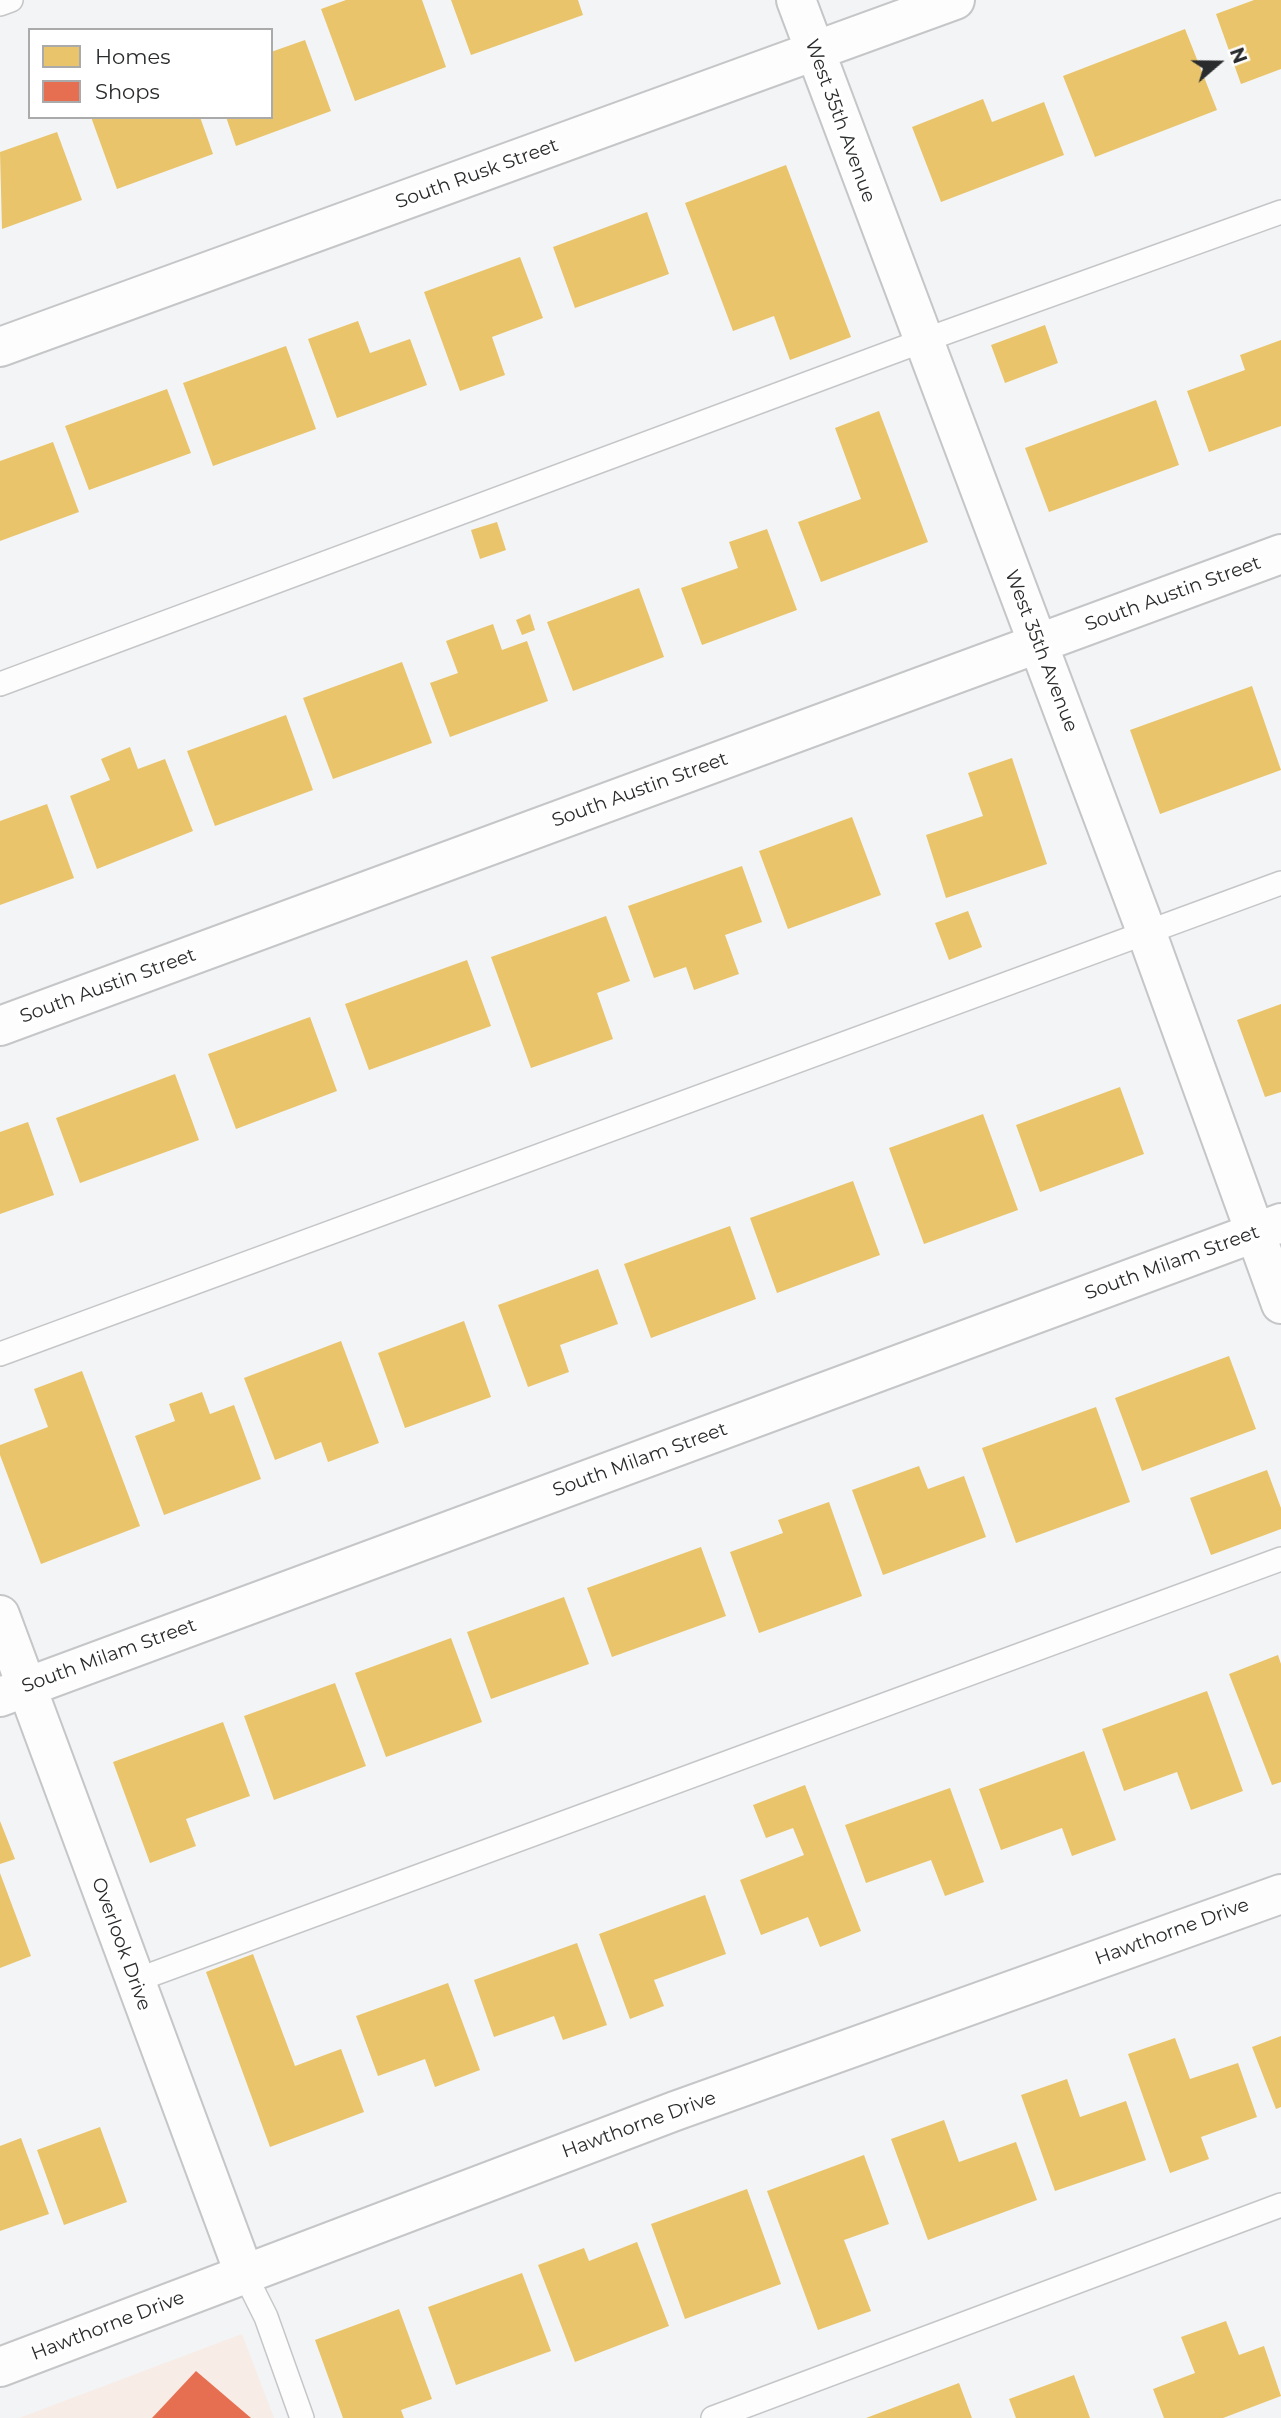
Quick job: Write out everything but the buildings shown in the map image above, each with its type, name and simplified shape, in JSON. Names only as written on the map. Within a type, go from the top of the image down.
[{"type":"street","name":"West 35th Avenue","points":[[796,0],[1146,931],[1268,1227],[1281,1304]]},
{"type":"street","name":"South Rusk Street","points":[[0,347],[955,0]]},
{"type":"street","name":"South Austin Street","points":[[0,1026],[1281,554]]},
{"type":"street","name":"South Milam Street","points":[[14,1692],[1268,1227]]},
{"type":"street","name":"Overlook Drive","points":[[0,1615],[14,1692],[134,1981],[244,2273]]},
{"type":"street","name":"Hawthorne Drive","points":[[0,2367],[675,2111],[1281,1894]]},
{"type":"lane","points":[[0,4],[11,0]]},
{"type":"lane","points":[[0,684],[922,341],[1281,212]]},
{"type":"lane","points":[[0,1354],[1281,883]]},
{"type":"lane","points":[[134,1981],[1281,1559]]},
{"type":"lane","points":[[713,2418],[1281,2205]]},
{"type":"lane","points":[[244,2273],[266,2317],[302,2418]]},
{"type":"shaded area","points":[[242,2334],[274,2418],[19,2418]]}]
